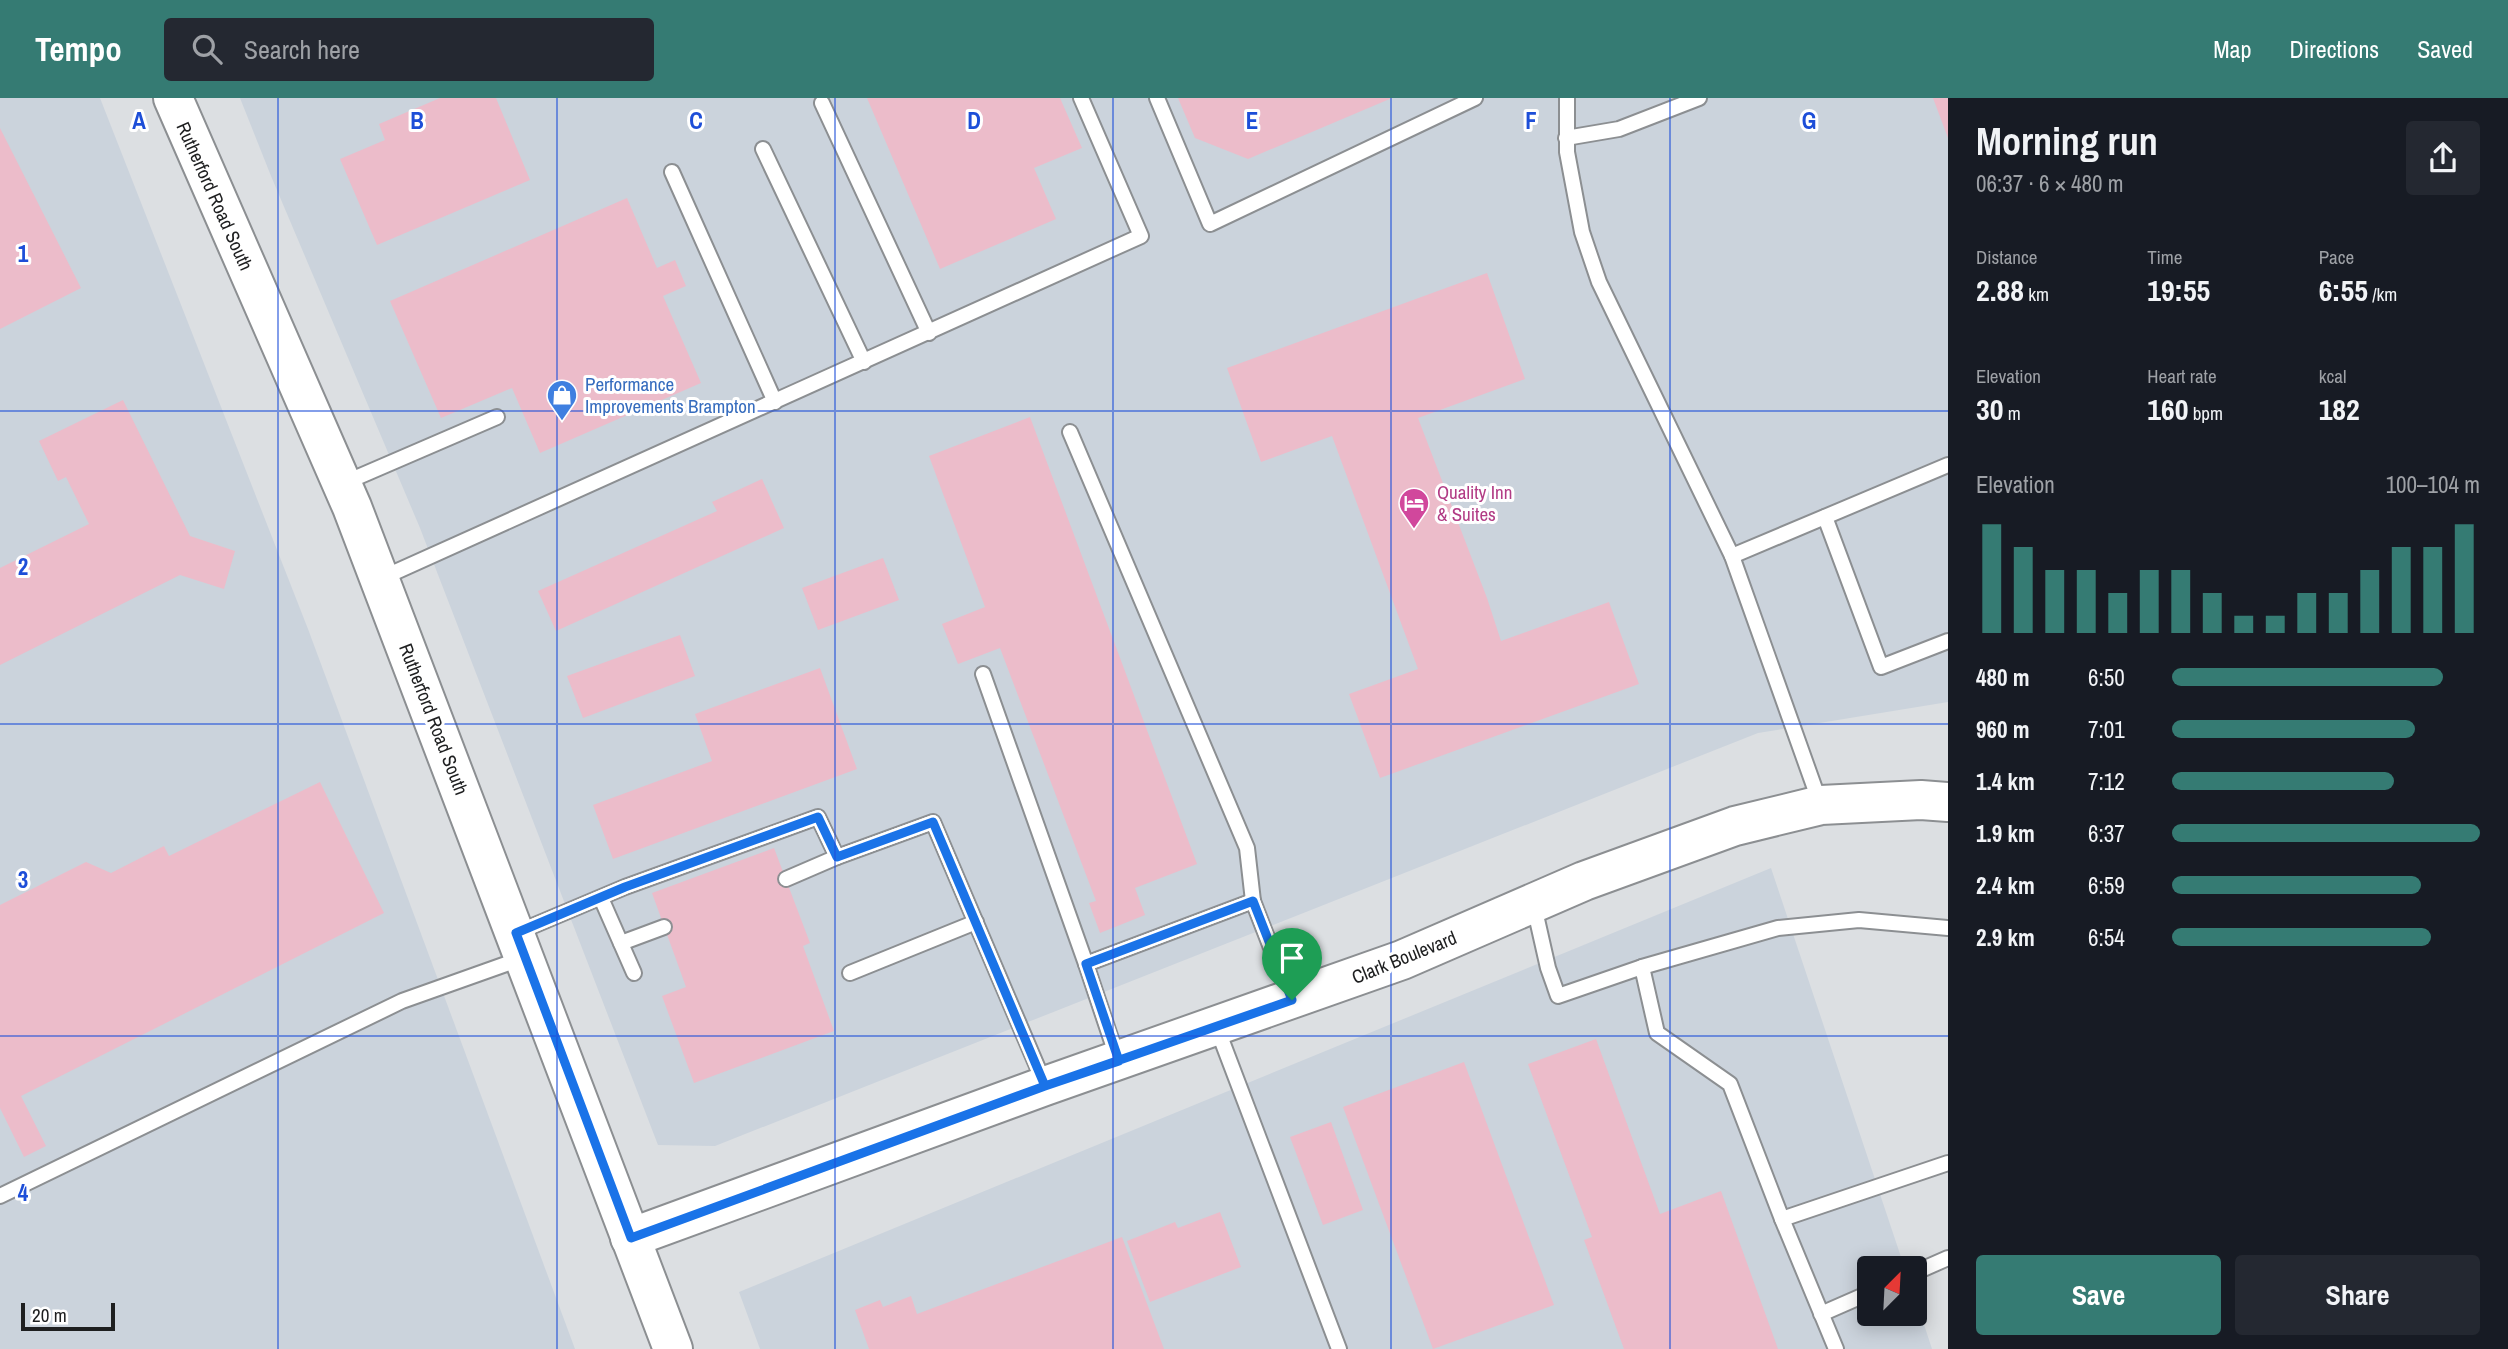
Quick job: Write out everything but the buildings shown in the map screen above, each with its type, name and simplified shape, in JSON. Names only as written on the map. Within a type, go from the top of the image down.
[{"type":"street","name":"Rutherford Road South","points":[[173,98],[343,484],[673,1349]]},
{"type":"street","name":"Clark Boulevard","points":[[631,1238],[1045,1086],[1402,960],[1584,881],[1735,826],[1821,804],[1921,800],[1948,802]]},
{"type":"lane","points":[[380,578],[1141,236],[1081,98]]},
{"type":"lane","points":[[1157,98],[1210,224],[1475,98]]},
{"type":"lane","points":[[1567,98],[1567,152],[1582,232],[1599,282],[1732,556],[1821,804]]},
{"type":"lane","points":[[1566,138],[1619,129],[1699,98]]},
{"type":"lane","points":[[822,103],[929,333]]},
{"type":"lane","points":[[762,149],[864,362]]},
{"type":"lane","points":[[671,172],[775,401]]},
{"type":"lane","points":[[343,484],[497,417]]},
{"type":"lane","points":[[1070,432],[1247,848],[1253,901],[1292,1000]]},
{"type":"lane","points":[[1732,556],[1948,465]]},
{"type":"lane","points":[[1825,517],[1881,667],[1948,641]]},
{"type":"lane","points":[[983,674],[1119,1061]]},
{"type":"lane","points":[[0,1196],[520,945],[601,898],[818,817],[837,857]]},
{"type":"lane","points":[[786,879],[933,822],[1045,1086]]},
{"type":"lane","points":[[601,898],[634,973]]},
{"type":"lane","points":[[1086,964],[1253,901]]},
{"type":"lane","points":[[1533,902],[1548,968],[1558,996],[1642,967],[1778,928],[1858,920],[1948,928]]},
{"type":"lane","points":[[850,973],[976,922]]},
{"type":"lane","points":[[621,943],[664,927]]},
{"type":"lane","points":[[1642,967],[1657,1033],[1730,1084],[1836,1349]]},
{"type":"lane","points":[[1217,1027],[1339,1349]]},
{"type":"lane","points":[[1782,1219],[1948,1163]]},
{"type":"lane","points":[[1927,1267],[1948,1258]]},
{"type":"lane","points":[[1821,1314],[1857,1298]]},
{"type":"shaded area","points":[[0,98],[100,98],[308,629],[575,1349],[0,1349]]},
{"type":"shaded area","points":[[240,98],[1948,98],[1948,702],[1758,733],[715,1146],[658,1145],[420,528]]},
{"type":"shaded area","points":[[1771,868],[1901,1256],[1857,1256],[1857,1326],[1924,1326],[1932,1349],[760,1349],[739,1292]]},
{"type":"place","name":"Performance Improvements Brampton","points":[[562,422]]},
{"type":"place","name":"Quality Inn & Suites","points":[[1414,530]]},
{"type":"route","points":[[1292,1000],[1119,1061],[1045,1086],[631,1238],[516,933],[625,887],[818,817],[837,857],[933,822],[1045,1086],[1119,1061],[1086,964],[1253,901],[1292,1000]]}]
